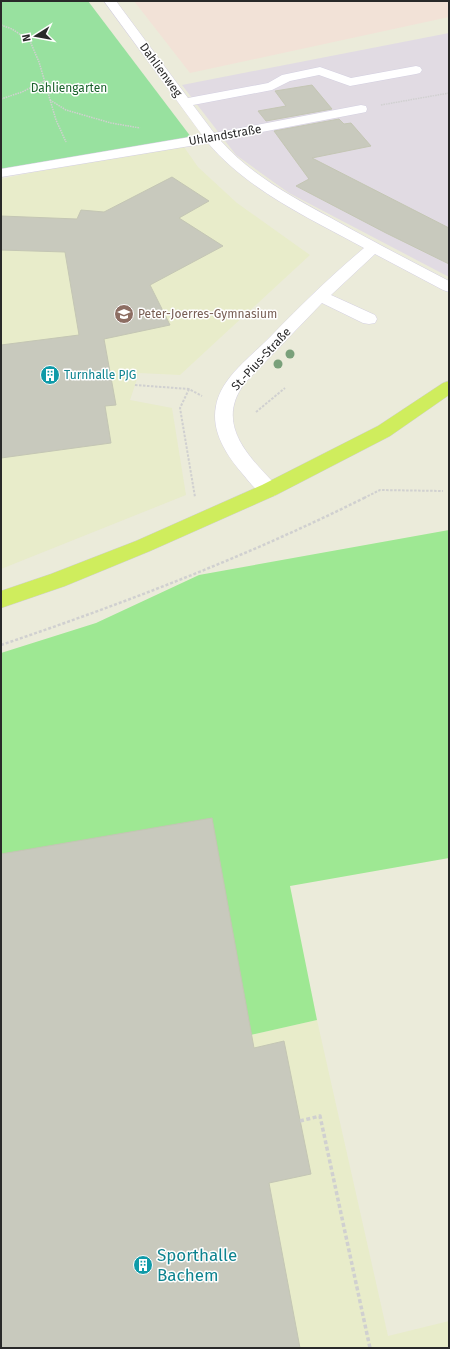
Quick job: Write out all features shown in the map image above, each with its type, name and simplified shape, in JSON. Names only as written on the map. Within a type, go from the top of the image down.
[{"type":"main road","points":[[1,600],[58,580],[143,546],[269,490],[384,431],[449,387]]},
{"type":"street","name":"Dahlienweg","points":[[112,1],[211,138]]},
{"type":"street","points":[[186,103],[272,86],[286,78],[320,71],[350,82],[416,70]]},
{"type":"street","points":[[350,82],[365,113]]},
{"type":"street","name":"Uhlandstraße","points":[[1,173],[365,113]]},
{"type":"street","points":[[211,138],[221,151],[241,170],[271,191],[449,287]]},
{"type":"street","name":"St.-Pius-Straße","points":[[269,490],[238,456],[231,444],[225,428],[224,411],[228,394],[241,377],[320,296],[346,270],[374,247]]},
{"type":"street","points":[[320,296],[369,319]]},
{"type":"path","points":[[1,25],[12,29],[30,42],[39,62],[56,120],[73,160]]},
{"type":"path","points":[[1,99],[22,92],[44,81]]},
{"type":"path","points":[[365,113],[449,93]]},
{"type":"path","points":[[50,100],[66,110],[111,123],[143,128]]},
{"type":"path","points":[[135,385],[189,389],[180,408],[196,501]]},
{"type":"path","points":[[256,412],[285,388]]},
{"type":"path","points":[[1,644],[92,614],[194,573],[316,522],[380,490],[443,490]]},
{"type":"path","points":[[300,1121],[320,1116],[370,1348]]},
{"type":"shaded area","points":[[134,1],[449,1],[449,17],[190,73]]},
{"type":"shaded area","points":[[449,33],[449,277],[289,193],[236,155],[182,85]]},
{"type":"shaded area","name":"Peter-Joerres-Gymnasium","points":[[184,147],[198,167],[237,203],[310,255],[180,375],[139,373],[130,400],[172,408],[186,495],[1,569],[1,179]]},
{"type":"shaded area","name":"Sporthalle Bachem","points":[[317,1020],[388,1336],[449,1321],[449,1348],[1,1348],[1,1091]]},
{"type":"green space","name":"Dahliengarten","points":[[1,1],[88,1],[191,137],[1,169]]},
{"type":"green space","points":[[449,530],[449,858],[290,886],[317,1020],[1,1091],[1,653],[96,623],[199,575]]},
{"type":"building","points":[[312,85],[332,109],[266,121],[258,111],[286,106],[275,91]]},
{"type":"building","points":[[339,119],[344,124],[351,123],[371,146],[312,158],[449,228],[449,264],[296,186],[309,179],[274,131]]},
{"type":"building","points":[[172,177],[209,201],[179,218],[223,246],[150,285],[170,325],[104,339],[116,405],[105,406],[111,443],[1,458],[1,345],[79,335],[65,252],[1,250],[1,216],[77,219],[81,210],[104,212]]},
{"type":"building","points":[[212,818],[254,1048],[284,1041],[311,1174],[269,1183],[300,1348],[1,1348],[1,854]]},
{"type":"place","name":"Peter-Joerres-Gymnasium","points":[[124,314]]},
{"type":"place","name":"Turnhalle PJG","points":[[50,375]]},
{"type":"place","name":"Sporthalle Bachem","points":[[143,1265]]}]
